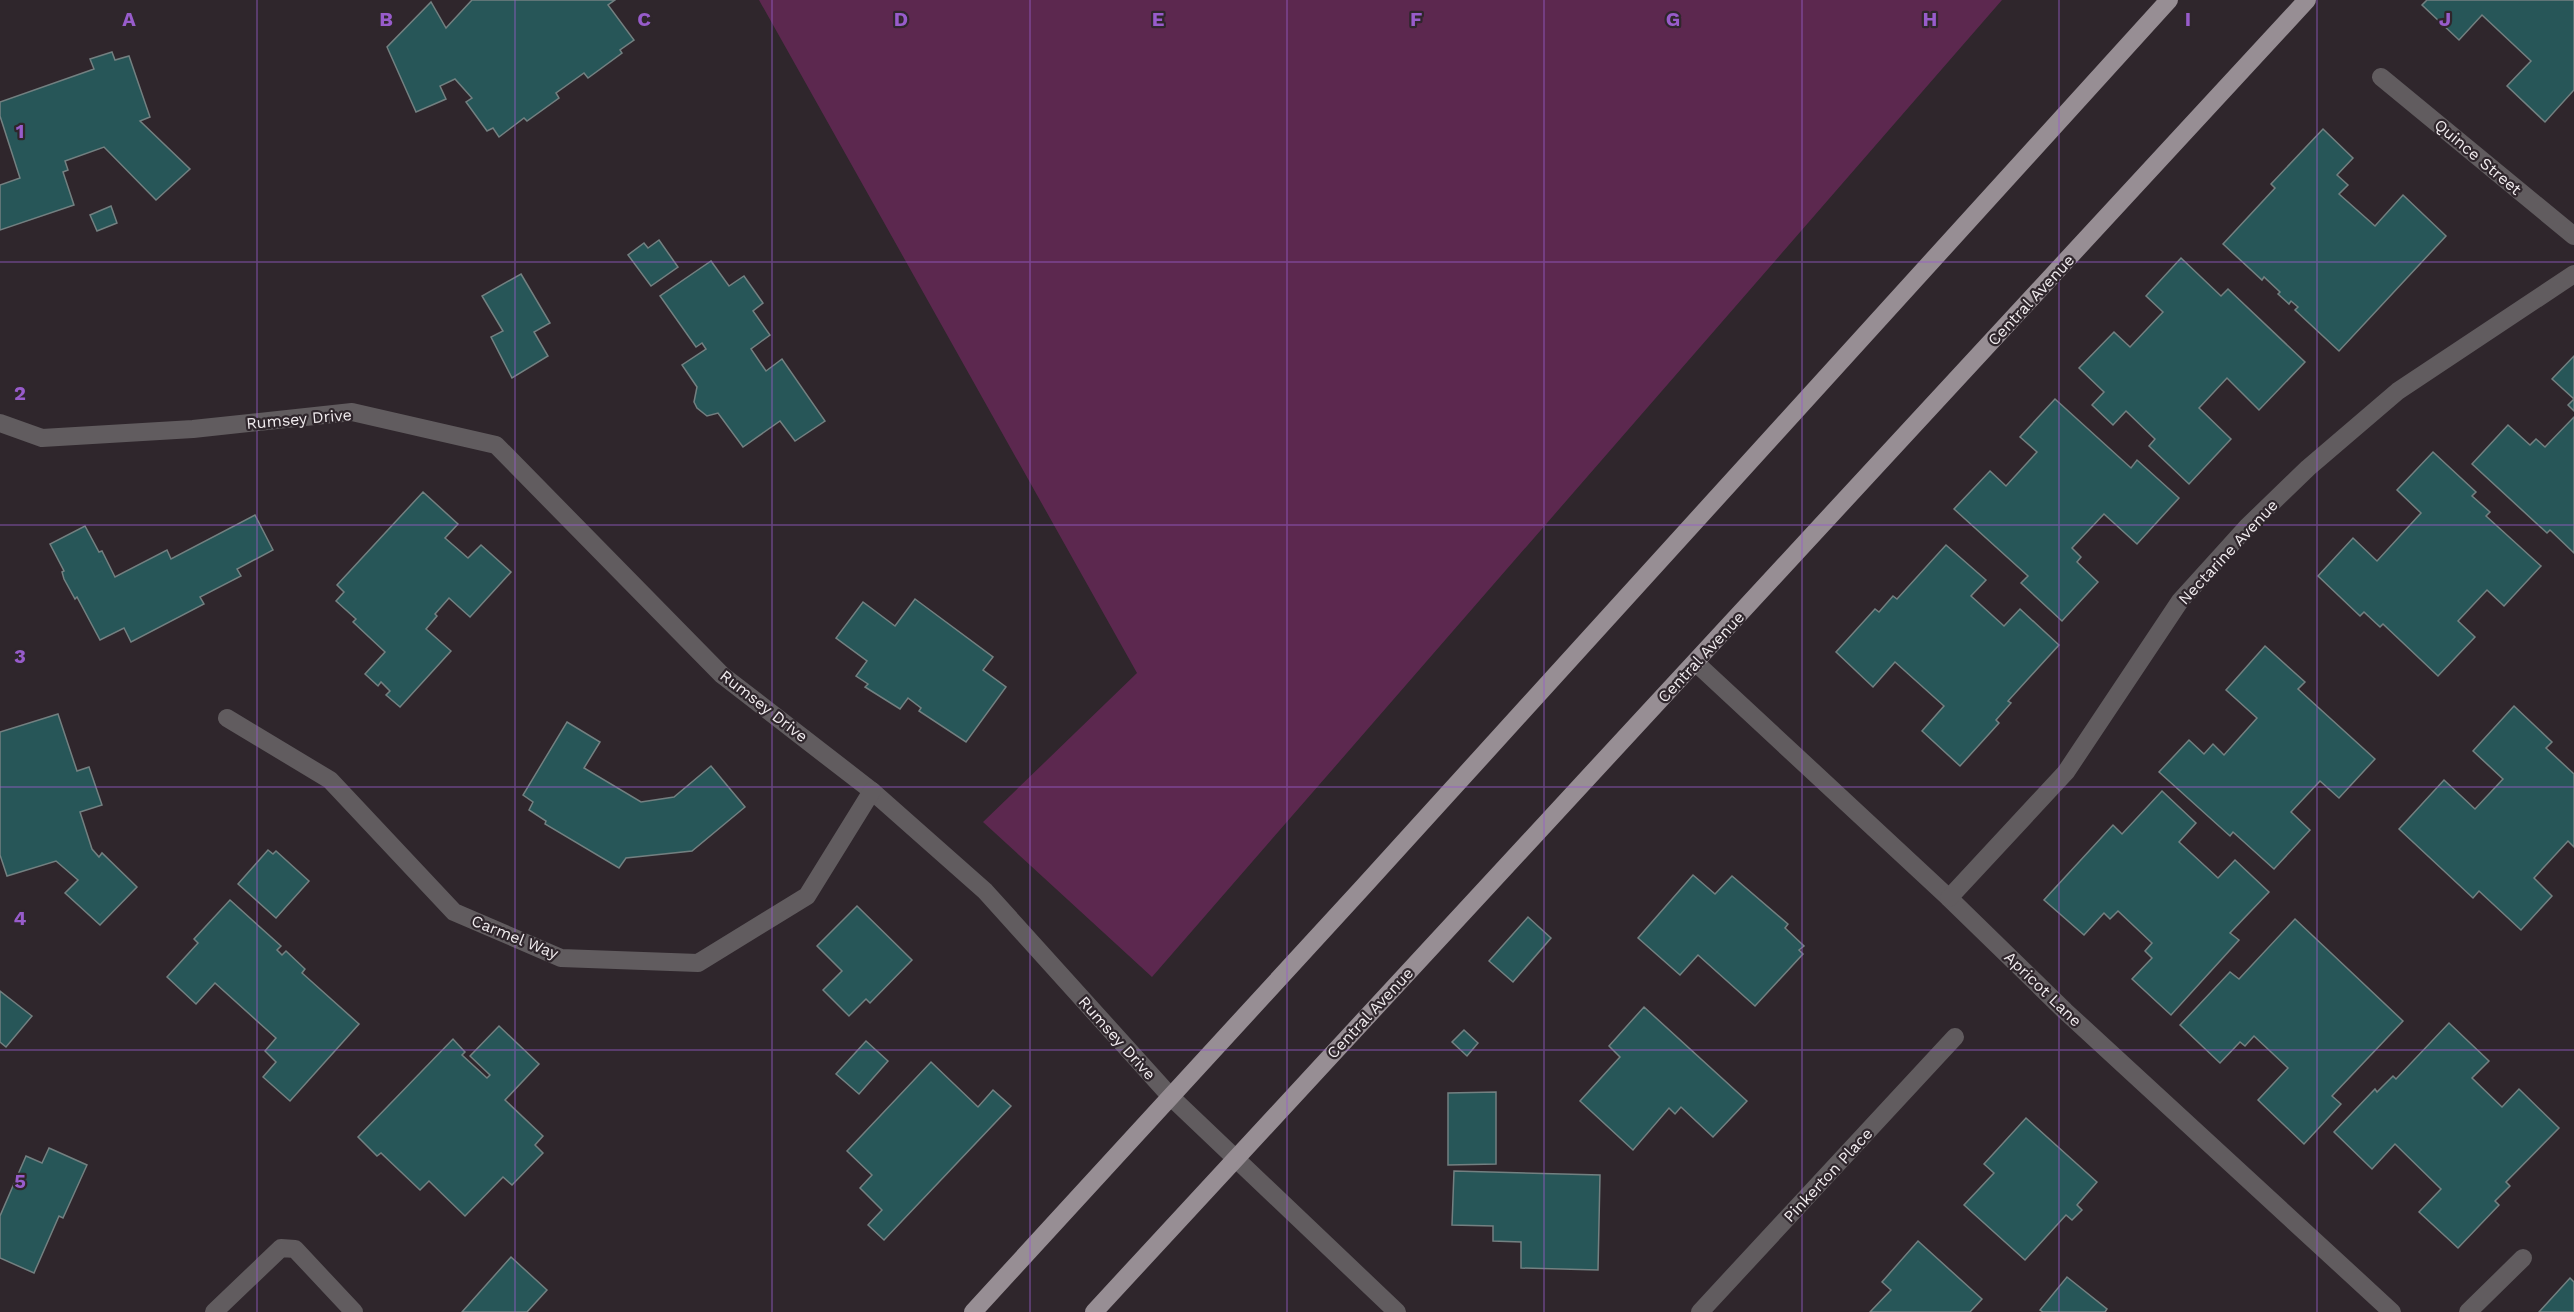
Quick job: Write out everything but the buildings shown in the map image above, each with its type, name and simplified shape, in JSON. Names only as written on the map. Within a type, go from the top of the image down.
[{"type":"main road","points":[[973,1312],[2169,0]]},
{"type":"main road","name":"Central Avenue","points":[[1094,1312],[2307,0]]},
{"type":"street","name":"Quince Street","points":[[2381,77],[2574,236]]},
{"type":"street","name":"Nectarine Avenue","points":[[1949,898],[2066,772],[2180,601],[2247,527],[2308,468],[2398,391],[2574,274]]},
{"type":"street","name":"Rumsey Drive","points":[[0,423],[42,438],[193,429],[352,412],[496,445],[722,675],[872,790],[985,891],[1171,1097],[1397,1312]]},
{"type":"street","name":"Apricot Lane","points":[[1696,663],[1949,898],[2065,1011],[2392,1312]]},
{"type":"street","name":"Carmel Way","points":[[227,718],[330,780],[454,912],[561,958],[698,963],[807,896],[872,790]]},
{"type":"street","name":"Pinkerton Place","points":[[1700,1312],[1955,1037]]},
{"type":"street","points":[[214,1312],[281,1248],[288,1247],[295,1249],[354,1312]]},
{"type":"street","points":[[2468,1312],[2523,1258]]},
{"type":"shaded area","points":[[759,0],[2002,0],[1152,977],[983,822],[1137,673]]}]
